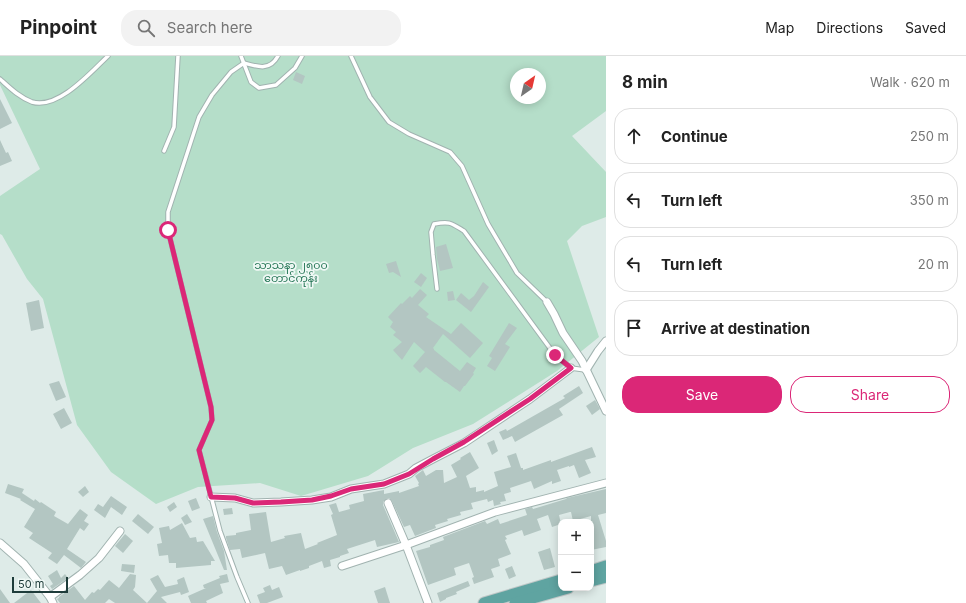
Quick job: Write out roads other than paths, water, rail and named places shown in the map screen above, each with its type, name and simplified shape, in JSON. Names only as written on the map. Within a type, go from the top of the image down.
[{"type":"main road","points":[[594,570],[606,566]]},
{"type":"main road","points":[[594,580],[606,577]]},
{"type":"main road","points":[[484,603],[558,581]]},
{"type":"main road","points":[[516,603],[558,591]]},
{"type":"street","points":[[547,302],[563,333],[582,361],[606,411]]},
{"type":"street","points":[[586,370],[606,341]]},
{"type":"street","points":[[598,351],[606,348]]},
{"type":"street","points":[[211,497],[235,498],[253,503],[304,501],[331,496],[351,489],[384,484],[409,474],[464,442],[530,399],[571,368]]},
{"type":"street","points":[[342,566],[495,512],[606,483]]},
{"type":"street","points":[[388,503],[406,544],[428,603]]},
{"type":"street","points":[[0,543],[24,564],[51,600],[99,558],[120,531]]},
{"type":"lane","points":[[0,79],[12,91],[23,98],[33,102],[43,103],[64,95],[108,56]]},
{"type":"lane","points":[[164,151],[174,127],[178,56]]},
{"type":"lane","points":[[241,56],[251,82],[259,88],[276,85],[295,68],[302,56]]},
{"type":"lane","points":[[248,603],[220,531],[199,450],[212,420],[211,407],[168,230],[168,212],[199,117],[212,95],[231,72],[244,63],[261,67],[271,64],[278,56]]},
{"type":"lane","points":[[351,56],[370,97],[389,122],[409,134],[450,152],[462,166],[488,224],[517,273],[547,302]]},
{"type":"lane","points":[[437,289],[431,232],[434,224],[442,222],[452,223],[464,232],[555,355],[571,368],[586,370]]},
{"type":"park label","name":"သာသနာ ၂၅၀၀ တောင်ကုန်း","points":[[291,271]]}]
